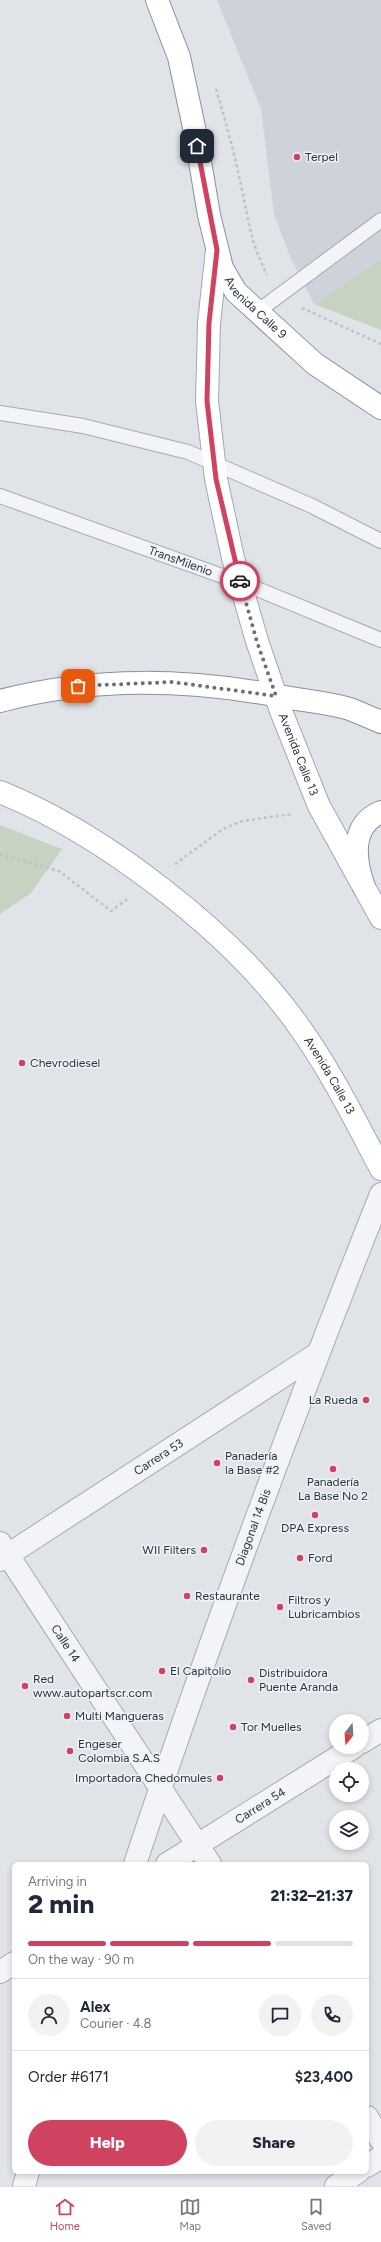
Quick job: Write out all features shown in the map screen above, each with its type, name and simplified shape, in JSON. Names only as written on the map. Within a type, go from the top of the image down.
[{"type":"main road","name":"Avenida Calle 9","points":[[158,0],[179,57],[217,250],[222,268],[236,292],[315,364],[381,408]]},
{"type":"main road","name":"Avenida Calle 13","points":[[217,250],[209,323],[207,401],[214,464],[233,558],[257,642],[276,696],[324,814],[381,918]]},
{"type":"main road","points":[[0,701],[23,695],[92,684],[172,682],[276,696],[350,709],[381,722]]},
{"type":"main road","name":"Avenida Calle 13","points":[[0,792],[51,815],[126,863],[216,934],[256,972],[295,1020],[330,1072],[381,1169]]},
{"type":"main road","points":[[364,887],[357,869],[356,854],[358,838],[365,825],[381,812]]},
{"type":"street","name":"Diagonal 14 Bis","points":[[136,1862],[160,1788],[317,1354],[381,1194]]},
{"type":"street","name":"Carrera 53","points":[[2,1553],[317,1354]]},
{"type":"street","name":"Calle 14","points":[[2,1553],[209,1862]]},
{"type":"street","points":[[369,1738],[381,1730]]},
{"type":"street","name":"Carrera 54","points":[[170,1862],[343,1754]]},
{"type":"street","points":[[0,1972],[12,1964]]},
{"type":"street","points":[[369,2120],[381,2140]]},
{"type":"street","points":[[369,2165],[381,2157]]},
{"type":"street","points":[[24,2186],[27,2174]]},
{"type":"street","points":[[336,2186],[355,2174]]},
{"type":"lane","points":[[257,312],[381,220]]},
{"type":"lane","points":[[0,413],[83,426],[188,452],[312,506],[381,541]]},
{"type":"lane","name":"TransMilenio","points":[[0,496],[240,582],[381,640]]},
{"type":"path","points":[[214,82],[228,129],[242,191],[249,231],[256,254],[268,278],[282,294],[296,305],[325,320],[381,344]]},
{"type":"path","points":[[223,829],[242,821],[277,815],[313,813],[324,814]]},
{"type":"path","points":[[0,854],[59,871],[111,911]]},
{"type":"shaded area","points":[[217,0],[381,0],[381,259],[314,304],[291,259],[274,214],[261,109]]},
{"type":"green space","points":[[381,259],[381,330],[314,304]]},
{"type":"green space","points":[[0,825],[62,849],[31,893],[0,914]]},
{"type":"way so far","points":[[78,686],[92,684],[172,682],[258,692],[276,696],[257,642],[240,581]]},
{"type":"place","name":"Terpel","points":[[297,157]]},
{"type":"place","name":"Chevrodiesel","points":[[22,1063]]},
{"type":"place","name":"La Rueda","points":[[366,1400]]},
{"type":"place","name":"Panadería la Base #2","points":[[217,1463]]},
{"type":"place","name":"Panadería La Base No 2","points":[[333,1469]]},
{"type":"place","name":"DPA Express","points":[[315,1515]]},
{"type":"place","name":"WII Filters","points":[[204,1550]]},
{"type":"place","name":"Ford","points":[[300,1558]]},
{"type":"place","name":"Restaurante","points":[[187,1596]]},
{"type":"place","name":"Filtros y Lubricambios","points":[[280,1607]]},
{"type":"place","name":"El Capitolio","points":[[162,1671]]},
{"type":"place","name":"Distribuidora Puente Aranda","points":[[251,1680]]},
{"type":"place","name":"Red www.autopartscr.com","points":[[25,1686]]},
{"type":"place","name":"Multi Mangueras","points":[[67,1716]]},
{"type":"place","name":"Tor Muelles","points":[[233,1727]]},
{"type":"place","name":"Engeser Colombia S.A.S","points":[[70,1751]]},
{"type":"place","name":"Importadora Chedomules","points":[[220,1778]]},
{"type":"route","points":[[197,146],[209,215],[217,250],[209,323],[207,401],[216,479],[233,558],[240,581]]}]
